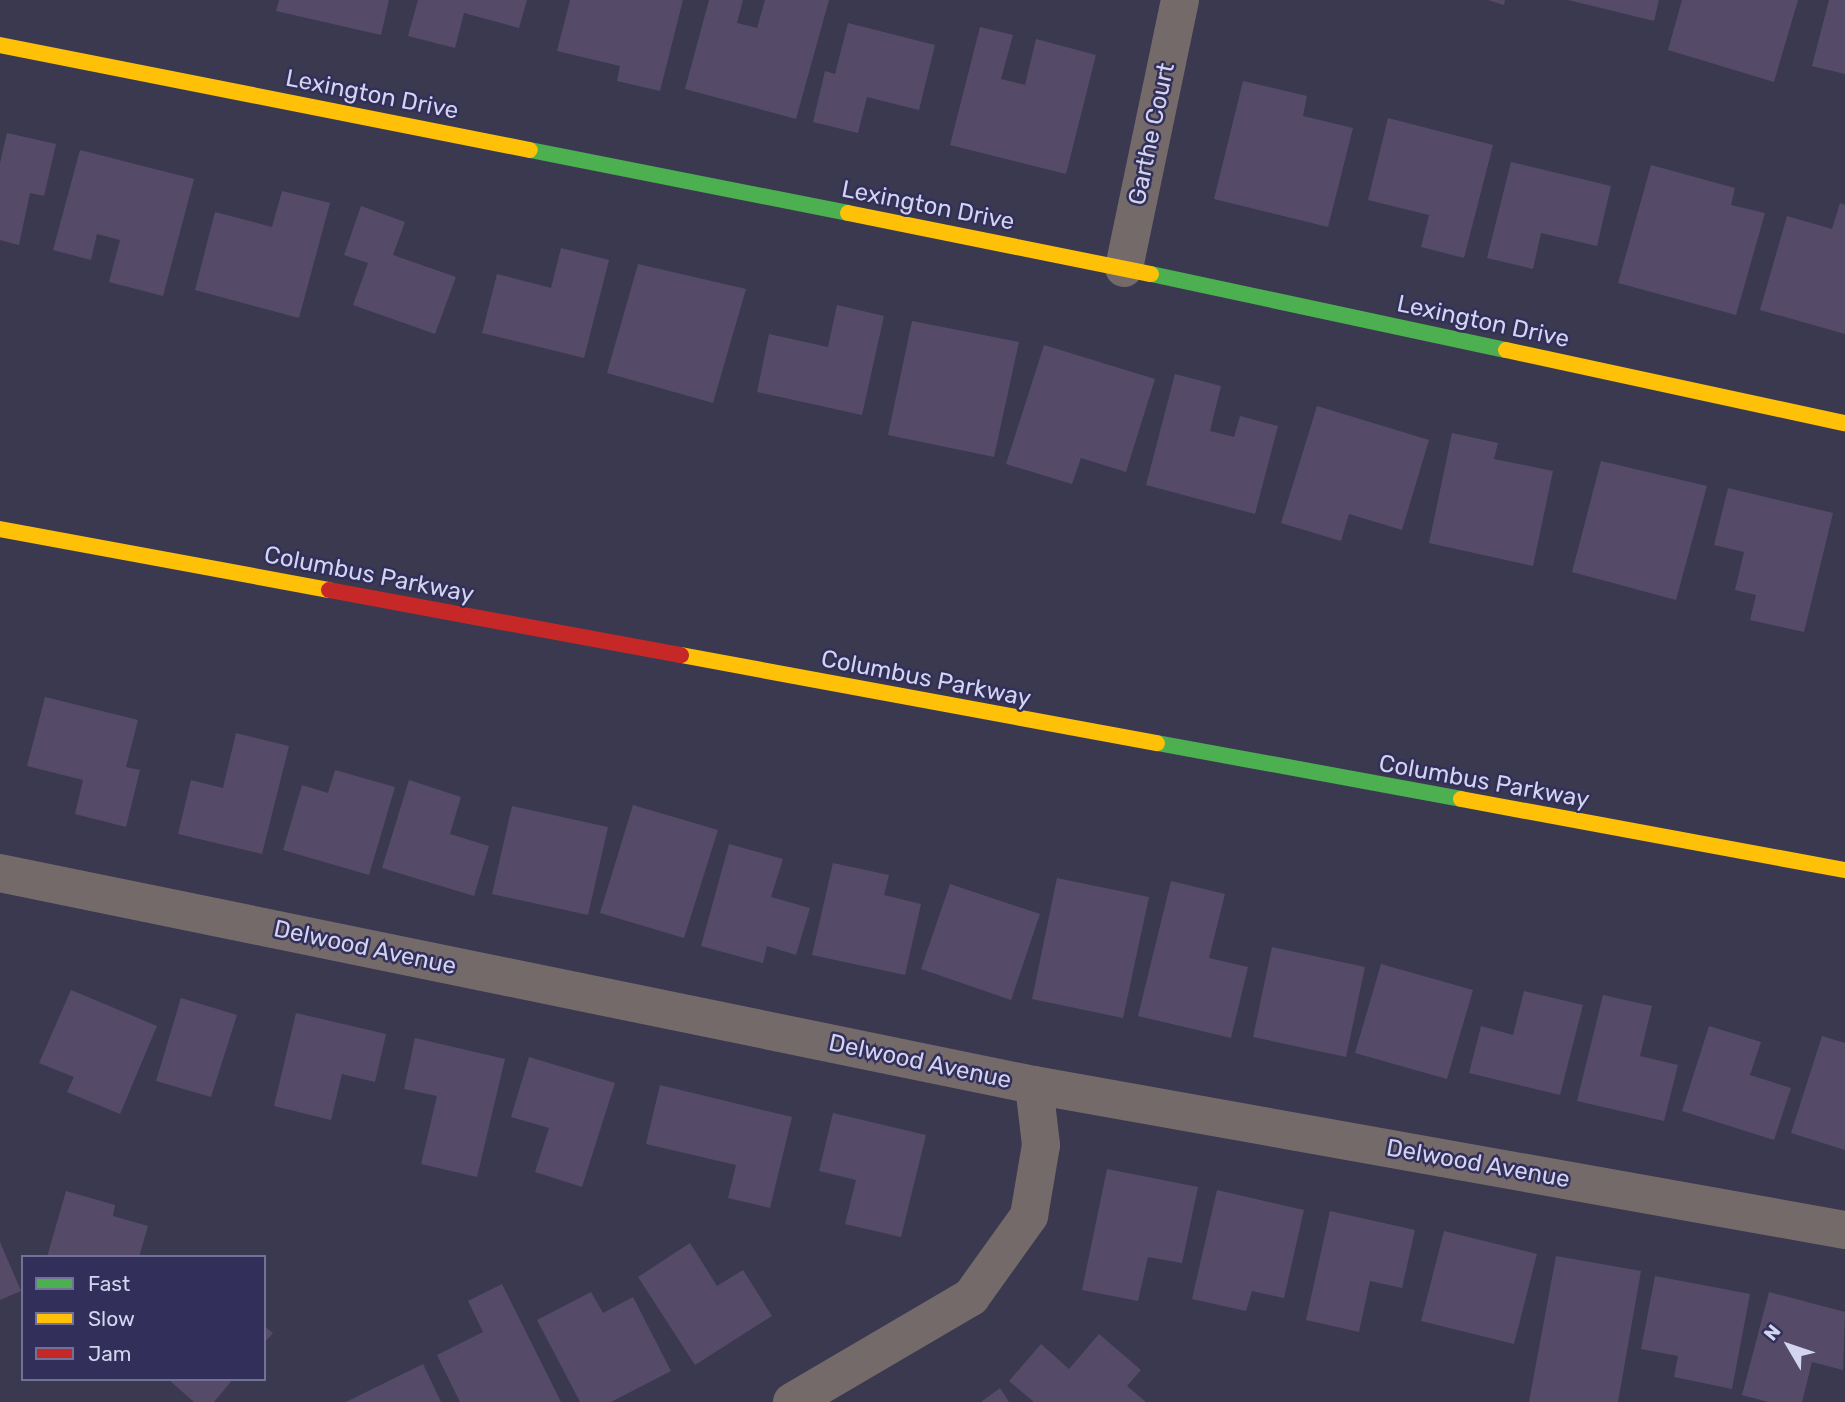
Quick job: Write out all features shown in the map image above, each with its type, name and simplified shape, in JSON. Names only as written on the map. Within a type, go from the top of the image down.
[{"type":"street","name":"Garthe Court","points":[[1124,268],[1180,0]]},
{"type":"street","name":"Lexington Drive","points":[[0,45],[1124,268],[1845,423]]},
{"type":"street","name":"Columbus Parkway","points":[[0,529],[1845,870]]},
{"type":"street","name":"Delwood Avenue","points":[[0,873],[1034,1085],[1845,1230]]},
{"type":"street","points":[[792,1402],[971,1297],[1029,1216],[1041,1145],[1034,1085]]},
{"type":"building","points":[[279,0],[389,0],[381,35],[276,11]]},
{"type":"building","points":[[418,0],[527,0],[519,28],[464,13],[455,48],[408,36]]},
{"type":"building","points":[[570,0],[683,0],[660,91],[617,81],[620,66],[557,51]]},
{"type":"building","points":[[709,0],[743,0],[737,23],[757,28],[765,0],[829,0],[796,119],[685,89]]},
{"type":"building","points":[[1488,0],[1505,0],[1504,5]]},
{"type":"building","points":[[1568,0],[1659,0],[1654,21]]},
{"type":"building","points":[[1682,0],[1798,0],[1774,82],[1668,50]]},
{"type":"building","points":[[1829,0],[1845,0],[1845,74],[1812,66]]},
{"type":"building","points":[[848,23],[935,45],[919,110],[867,97],[858,133],[813,122],[825,71],[835,74]]},
{"type":"building","points":[[980,27],[1013,35],[1001,79],[1025,85],[1036,39],[1096,55],[1066,174],[950,145]]},
{"type":"building","points":[[1243,81],[1307,96],[1303,116],[1353,128],[1328,227],[1214,199]]},
{"type":"building","points":[[1388,118],[1493,145],[1464,258],[1421,247],[1429,215],[1368,200]]},
{"type":"building","points":[[7,133],[56,144],[44,196],[30,193],[19,245],[0,240],[0,163]]},
{"type":"building","points":[[80,150],[194,179],[163,296],[109,282],[120,240],[97,234],[91,260],[53,250]]},
{"type":"building","points":[[1511,162],[1611,186],[1597,246],[1541,233],[1533,269],[1487,258]]},
{"type":"building","points":[[1651,165],[1735,188],[1731,205],[1765,213],[1736,315],[1618,283]]},
{"type":"building","points":[[282,191],[330,203],[299,318],[195,290],[215,212],[272,227]]},
{"type":"building","points":[[1840,203],[1845,205],[1845,334],[1760,310],[1787,216],[1832,229]]},
{"type":"building","points":[[361,206],[405,222],[393,255],[456,277],[435,334],[353,305],[368,263],[344,255]]},
{"type":"building","points":[[561,248],[609,260],[584,358],[482,333],[497,274],[551,288]]},
{"type":"building","points":[[638,264],[746,289],[713,403],[607,373]]},
{"type":"building","points":[[837,305],[884,316],[862,415],[757,392],[769,334],[828,347]]},
{"type":"building","points":[[912,321],[1019,342],[994,457],[888,435]]},
{"type":"building","points":[[1044,345],[1155,379],[1126,472],[1081,458],[1072,484],[1006,464]]},
{"type":"building","points":[[1175,374],[1221,386],[1210,431],[1234,437],[1240,416],[1278,426],[1255,514],[1146,485]]},
{"type":"building","points":[[1317,406],[1429,440],[1402,530],[1349,514],[1341,541],[1281,523]]},
{"type":"building","points":[[1452,433],[1498,443],[1494,459],[1553,471],[1533,566],[1429,543]]},
{"type":"building","points":[[1601,461],[1707,486],[1676,600],[1572,572]]},
{"type":"building","points":[[1728,488],[1833,513],[1804,632],[1750,620],[1756,595],[1735,590],[1744,552],[1714,545]]},
{"type":"building","points":[[45,697],[138,720],[126,767],[140,770],[126,827],[75,814],[83,780],[27,766]]},
{"type":"building","points":[[236,733],[289,746],[262,854],[178,834],[191,780],[223,788]]},
{"type":"building","points":[[335,770],[395,787],[369,875],[283,850],[302,785],[328,793]]},
{"type":"building","points":[[409,780],[461,797],[450,834],[489,846],[474,896],[382,868]]},
{"type":"building","points":[[633,805],[718,830],[684,938],[600,913]]},
{"type":"building","points":[[512,806],[608,827],[588,915],[492,894]]},
{"type":"building","points":[[729,844],[783,859],[771,897],[810,908],[796,955],[767,946],[763,963],[701,946]]},
{"type":"building","points":[[833,863],[889,875],[884,895],[921,904],[905,975],[812,955]]},
{"type":"building","points":[[1057,878],[1149,897],[1123,1018],[1032,999]]},
{"type":"building","points":[[1171,881],[1225,894],[1209,958],[1248,967],[1231,1038],[1138,1016]]},
{"type":"building","points":[[950,884],[1040,914],[1011,1000],[921,969]]},
{"type":"building","points":[[1272,947],[1365,967],[1346,1057],[1253,1037]]},
{"type":"building","points":[[1381,964],[1473,990],[1447,1079],[1355,1053]]},
{"type":"building","points":[[71,990],[157,1026],[120,1114],[67,1092],[74,1077],[39,1063]]},
{"type":"building","points":[[1524,991],[1583,1005],[1560,1095],[1469,1073],[1481,1026],[1513,1035]]},
{"type":"building","points":[[1603,995],[1652,1006],[1640,1056],[1678,1065],[1664,1121],[1577,1101]]},
{"type":"building","points":[[181,998],[237,1015],[211,1097],[156,1081]]},
{"type":"building","points":[[296,1013],[386,1034],[375,1082],[342,1074],[331,1120],[274,1106]]},
{"type":"building","points":[[1709,1026],[1761,1042],[1750,1075],[1791,1088],[1774,1140],[1682,1111]]},
{"type":"building","points":[[1822,1036],[1845,1043],[1845,1150],[1791,1133]]},
{"type":"building","points":[[415,1038],[505,1059],[477,1177],[421,1164],[437,1096],[404,1089]]},
{"type":"building","points":[[529,1057],[615,1083],[582,1187],[535,1172],[549,1128],[511,1117]]},
{"type":"building","points":[[660,1085],[792,1117],[770,1208],[728,1198],[736,1165],[646,1144]]},
{"type":"building","points":[[833,1113],[926,1135],[901,1237],[845,1224],[856,1180],[819,1171]]},
{"type":"building","points":[[1107,1169],[1198,1187],[1182,1263],[1148,1257],[1138,1301],[1082,1290]]},
{"type":"building","points":[[1217,1190],[1304,1210],[1284,1298],[1252,1291],[1246,1311],[1192,1299]]},
{"type":"building","points":[[66,1191],[115,1205],[113,1216],[148,1226],[140,1255],[48,1255]]},
{"type":"building","points":[[1330,1211],[1415,1230],[1402,1288],[1370,1281],[1359,1332],[1306,1320]]},
{"type":"building","points":[[1444,1231],[1537,1254],[1514,1344],[1421,1321]]},
{"type":"building","points":[[0,1242],[21,1291],[0,1300]]},
{"type":"building","points":[[690,1243],[717,1286],[743,1270],[772,1316],[695,1365],[638,1277]]},
{"type":"building","points":[[1556,1256],[1641,1271],[1618,1402],[1529,1402]]},
{"type":"building","points":[[1655,1276],[1750,1294],[1732,1389],[1674,1377],[1678,1356],[1641,1349]]},
{"type":"building","points":[[502,1284],[561,1402],[460,1402],[437,1355],[483,1332],[468,1301]]},
{"type":"building","points":[[591,1292],[603,1313],[633,1297],[671,1371],[611,1402],[580,1402],[537,1320]]},
{"type":"building","points":[[1769,1292],[1845,1312],[1843,1370],[1812,1362],[1802,1402],[1768,1402],[1742,1395]]},
{"type":"building","points":[[266,1328],[273,1333],[266,1341]]},
{"type":"building","points":[[1099,1334],[1141,1370],[1127,1386],[1146,1402],[1034,1402],[1009,1381],[1041,1344],[1069,1369]]},
{"type":"building","points":[[423,1364],[441,1402],[346,1402]]},
{"type":"building","points":[[170,1381],[231,1381],[214,1402],[194,1402]]},
{"type":"building","points":[[1000,1388],[1009,1402],[981,1402]]},
{"type":"traffic: fast","points":[[530,150],[848,213]]},
{"type":"traffic: fast","points":[[1151,274],[1506,350]]},
{"type":"traffic: fast","points":[[1157,743],[1461,799]]},
{"type":"traffic: slow","points":[[0,45],[530,150]]},
{"type":"traffic: slow","points":[[848,213],[1151,274]]},
{"type":"traffic: slow","points":[[1506,350],[1845,423]]},
{"type":"traffic: slow","points":[[0,529],[329,590]]},
{"type":"traffic: slow","points":[[681,655],[1157,743]]},
{"type":"traffic: slow","points":[[1461,799],[1845,870]]},
{"type":"traffic: jam","points":[[329,590],[681,655]]}]
